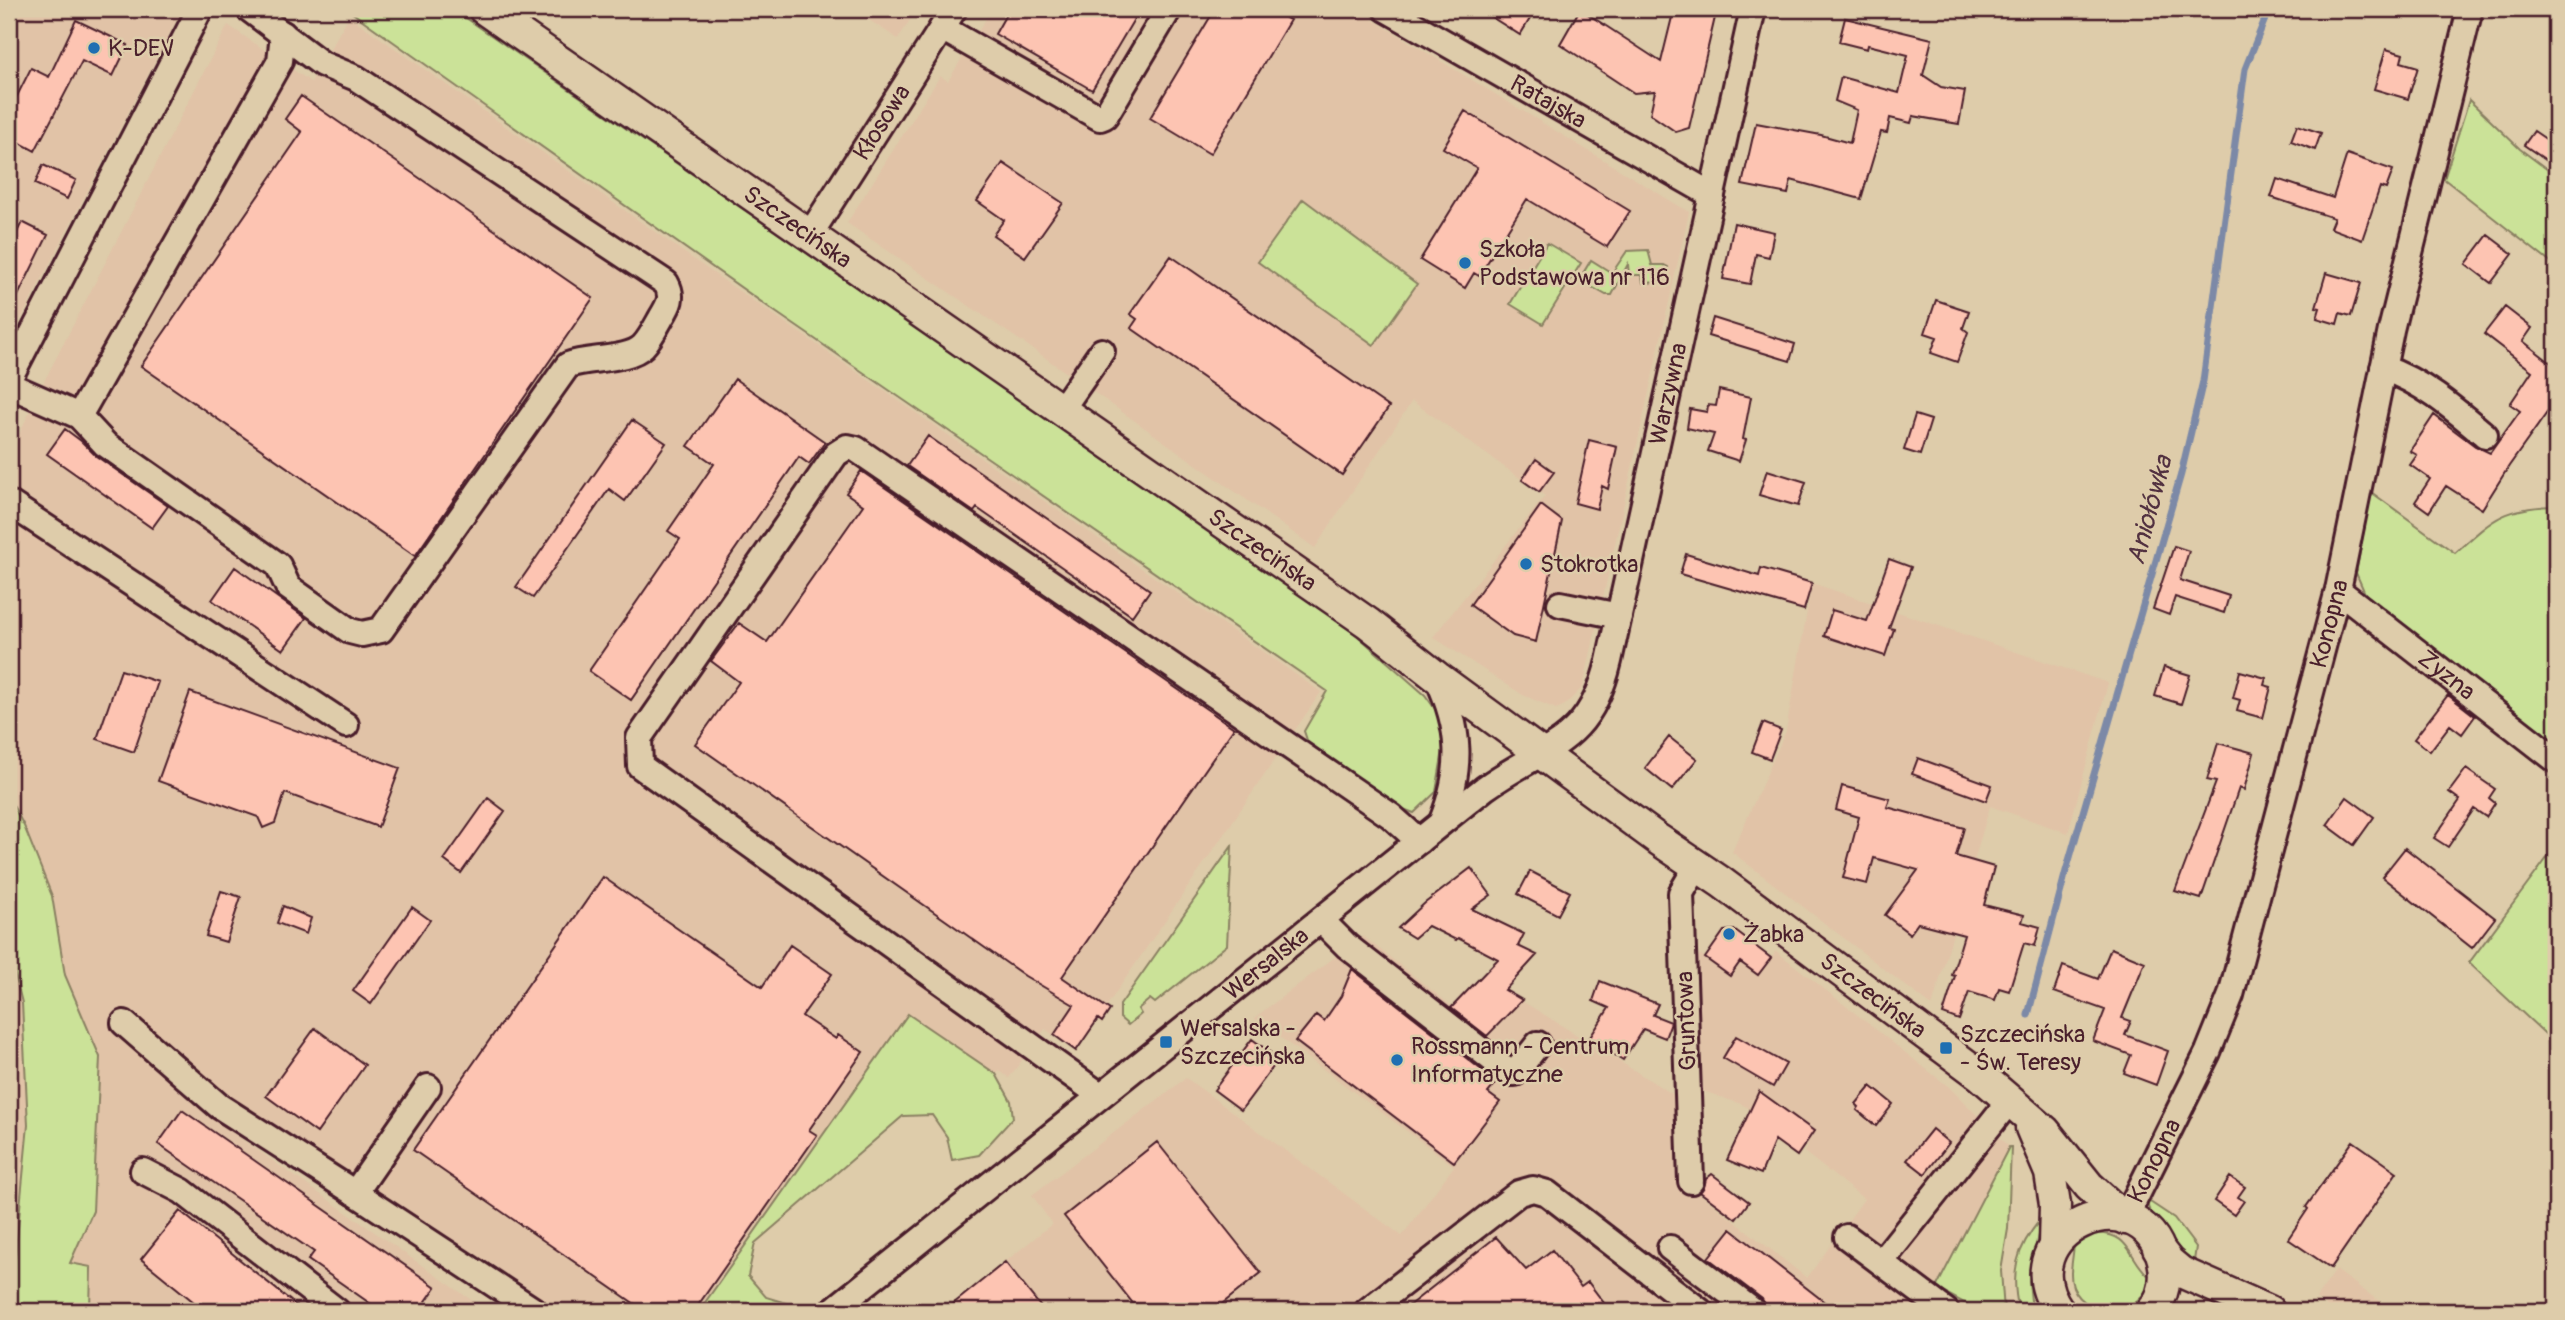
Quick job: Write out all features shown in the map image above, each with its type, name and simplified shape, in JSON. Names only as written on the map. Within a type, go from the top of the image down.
[{"type":"main road","name":"Szczecińska","points":[[484,9],[1368,623],[1437,677],[1946,1048],[2053,1139],[2095,1193],[2125,1219],[2143,1228],[2158,1248]]},
{"type":"main road","name":"Szczecińska","points":[[2018,1108],[2050,1173],[2055,1205],[2054,1245],[2048,1262],[2050,1303]]},
{"type":"main road","points":[[2054,1245],[2064,1232],[2083,1220],[2104,1215],[2125,1219]]},
{"type":"main road","points":[[2152,1311],[2160,1298],[2164,1283],[2163,1262],[2158,1248]]},
{"type":"main road","points":[[2158,1248],[2181,1272],[2269,1311]]},
{"type":"street","points":[[9,379],[200,9]]},
{"type":"street","points":[[9,385],[79,416],[105,444],[278,565],[288,587],[350,631],[362,634],[381,631],[568,365],[580,360],[624,356],[642,348],[671,303],[671,291],[666,283],[356,78],[322,64],[250,9]]},
{"type":"street","points":[[948,18],[1100,118],[1105,116],[1169,9]]},
{"type":"street","name":"Ratajska","points":[[1386,9],[1418,17],[1712,195]]},
{"type":"street","name":"Warzywna","points":[[1542,754],[1569,735],[1596,702],[1605,679],[1753,9]]},
{"type":"street","name":"Konopna","points":[[2125,1219],[2208,1052],[2231,995],[2338,590],[2384,368],[2470,9]]},
{"type":"street","name":"Kłosowa","points":[[809,236],[948,18]]},
{"type":"street","points":[[79,416],[280,61],[283,34]]},
{"type":"street","points":[[1060,410],[1102,351]]},
{"type":"street","points":[[2384,368],[2405,376],[2445,401],[2485,435]]},
{"type":"street","points":[[1100,1095],[640,766],[639,738],[836,454],[847,447],[856,450],[1391,816],[1409,849]]},
{"type":"street","points":[[9,503],[346,726]]},
{"type":"street","name":"Żyzna","points":[[2338,590],[2556,760]]},
{"type":"street","points":[[1560,604],[1619,616]]},
{"type":"street","points":[[1437,677],[1453,719],[1458,758],[1451,800],[1442,822]]},
{"type":"street","name":"Wersalska","points":[[832,1311],[1442,822],[1497,779],[1542,754]]},
{"type":"street","name":"Gruntowa","points":[[1691,1181],[1681,893],[1697,866]]},
{"type":"street","points":[[1321,920],[1347,946],[1510,1073],[1516,1073],[1538,1044]]},
{"type":"street","points":[[124,1023],[219,1106],[535,1311]]},
{"type":"street","points":[[355,1193],[428,1087]]},
{"type":"street","points":[[1881,1262],[2018,1108]]},
{"type":"street","points":[[142,1171],[182,1191],[337,1311]]},
{"type":"street","points":[[1367,1311],[1519,1193],[1533,1189],[1547,1193],[1700,1311]]},
{"type":"street","points":[[1847,1237],[1946,1311]]},
{"type":"street","points":[[1670,1248],[1753,1311]]},
{"type":"shaded area","points":[[9,9],[182,9],[9,342]]},
{"type":"shaded area","points":[[852,9],[917,9],[898,39]]},
{"type":"shaded area","points":[[992,9],[1355,9],[1689,212],[1583,687],[1565,705],[1556,709],[1523,695],[1433,637],[1545,496],[1412,401],[1315,548],[1037,352],[847,223],[940,76],[948,81]]},
{"type":"shaded area","points":[[349,16],[723,280],[1321,692],[1076,1051],[1045,1029],[1009,1078],[999,1070],[996,1074],[908,1014],[699,1311],[548,1311],[227,1096],[213,1119],[487,1311],[90,1311],[91,1267],[70,1264],[93,1211],[100,1057],[65,975],[52,896],[24,826],[9,798],[9,457],[36,397],[228,25],[311,82]]},
{"type":"shaded area","points":[[1812,583],[2108,683],[2068,833],[1990,806],[1932,1006],[1732,852],[1786,731]]},
{"type":"shaded area","points":[[1363,936],[1471,1021],[1491,1033],[1522,1001],[1677,1097],[1696,1191],[1807,1278],[1864,1199],[1804,1152],[1808,1147],[1775,1122],[1741,1104],[1697,1089],[1693,966],[1700,954],[1729,975],[1740,962],[1771,958],[1776,951],[1949,1087],[2009,1147],[1924,1311],[1044,1311],[1005,1262],[1052,1224],[1032,1195],[1186,1078],[1402,1236],[1454,1166],[1254,1018]]},
{"type":"shaded area","points":[[9,951],[22,1003],[28,1125],[10,1311]]},
{"type":"shaded area","points":[[2336,1270],[2387,1307],[2383,1311],[2333,1311],[2316,1298]]},
{"type":"green space","points":[[347,9],[453,9],[1343,623],[1425,695],[1438,713],[1444,744],[1436,792],[1414,813],[1387,803],[1309,746],[1304,731],[1327,691],[777,313]]},
{"type":"green space","points":[[2469,100],[2520,149],[2556,176],[2556,267],[2444,179]]},
{"type":"green space","points":[[1303,199],[1417,284],[1374,345],[1258,262]]},
{"type":"green space","points":[[1547,243],[1581,263],[1543,324],[1510,304]]},
{"type":"green space","points":[[1648,250],[1652,265],[1668,267],[1662,282],[1643,283],[1642,275],[1629,275],[1628,264],[1612,295],[1606,295],[1579,280],[1591,260],[1612,273],[1627,251]]},
{"type":"green space","points":[[2371,492],[2455,553],[2500,517],[2524,509],[2556,506],[2556,751],[2370,605],[2356,573]]},
{"type":"green space","points":[[9,798],[24,826],[52,896],[65,975],[100,1057],[93,1211],[70,1263],[91,1267],[90,1311],[10,1311],[28,1125],[22,1003],[9,951]]},
{"type":"green space","points":[[1232,846],[1227,945],[1155,1003],[1150,999],[1138,1009],[1141,1014],[1128,1025],[1120,1018],[1120,1005]]},
{"type":"green space","points":[[2556,846],[2556,1044],[2469,963]]},
{"type":"green space","points":[[908,1014],[996,1074],[1011,1101],[1013,1118],[979,1155],[952,1160],[947,1137],[932,1115],[903,1116],[755,1243],[748,1276],[766,1297],[786,1303],[786,1310],[699,1311]]},
{"type":"green space","points":[[2009,1147],[2008,1229],[2001,1271],[2004,1311],[1970,1311],[1968,1305],[1936,1288]]},
{"type":"green space","points":[[2147,1200],[2174,1218],[2196,1247],[2194,1261],[2180,1250],[2158,1225]]},
{"type":"green space","points":[[2041,1219],[2029,1281],[2032,1311],[2019,1311],[2015,1285],[2017,1262],[2026,1240]]},
{"type":"green space","points":[[2094,1234],[2106,1234],[2123,1242],[2151,1278],[2146,1291],[2126,1307],[2114,1310],[2090,1305],[2080,1298],[2073,1287],[2071,1270],[2074,1242]]},
{"type":"building","points":[[1009,9],[1140,9],[1092,90],[995,34]]},
{"type":"building","points":[[1215,9],[1291,9],[1286,18],[1290,20],[1210,154],[1150,118]]},
{"type":"building","points":[[1479,9],[1536,9],[1520,35]]},
{"type":"building","points":[[1580,9],[1661,62],[1674,9],[1717,9],[1689,128],[1676,132],[1650,114],[1655,91],[1634,93],[1560,44]]},
{"type":"building","points":[[1845,18],[1932,39],[1923,75],[1941,87],[1965,91],[1959,124],[1913,116],[1911,123],[1890,118],[1887,133],[1881,132],[1861,199],[1791,180],[1788,194],[1742,185],[1756,123],[1850,143],[1857,110],[1835,101],[1841,77],[1899,93],[1908,55],[1868,45],[1867,49],[1839,42]]},
{"type":"building","points":[[76,20],[128,45],[113,76],[82,61],[35,151],[9,137],[9,112],[31,68],[49,77]]},
{"type":"building","points":[[2386,49],[2403,54],[2401,62],[2418,67],[2408,99],[2374,89]]},
{"type":"building","points":[[301,96],[593,298],[415,556],[141,366],[302,132],[285,119]]},
{"type":"building","points":[[1465,111],[1630,211],[1607,247],[1527,199],[1479,276],[1474,273],[1465,288],[1420,260],[1477,168],[1443,148]]},
{"type":"building","points":[[2297,125],[2321,133],[2315,150],[2291,141]]},
{"type":"building","points":[[2534,131],[2556,146],[2556,167],[2524,145]]},
{"type":"building","points":[[2347,154],[2393,170],[2386,189],[2380,187],[2362,240],[2330,228],[2334,218],[2271,197],[2277,179],[2333,198]]},
{"type":"building","points":[[1003,163],[1063,203],[1025,257],[993,235],[1004,220],[977,201]]},
{"type":"building","points":[[43,165],[76,180],[67,199],[35,184]]},
{"type":"building","points":[[22,222],[48,235],[9,314],[9,249]]},
{"type":"building","points":[[1734,223],[1774,232],[1769,257],[1756,254],[1750,284],[1723,279]]},
{"type":"building","points":[[2488,235],[2513,254],[2491,283],[2466,264]]},
{"type":"building","points":[[1171,256],[1389,407],[1342,475],[1131,328],[1137,319],[1130,314]]},
{"type":"building","points":[[2326,273],[2361,283],[2351,316],[2340,313],[2337,324],[2317,318],[2320,308],[2316,307]]},
{"type":"building","points":[[1936,300],[1969,311],[1963,328],[1968,332],[1957,362],[1931,353],[1937,337],[1925,333]]},
{"type":"building","points":[[2505,307],[2532,328],[2523,341],[2556,367],[2556,400],[2482,509],[2446,486],[2429,512],[2415,502],[2430,479],[2410,465],[2417,455],[2410,451],[2434,415],[2475,446],[2490,453],[2520,411],[2510,404],[2532,371],[2484,334]]},
{"type":"building","points":[[1713,318],[1795,344],[1790,361],[1708,336]]},
{"type":"building","points":[[735,379],[825,442],[809,464],[799,457],[631,700],[589,671],[680,539],[668,531],[714,464],[688,446]]},
{"type":"building","points":[[1719,390],[1751,397],[1743,439],[1746,440],[1739,461],[1708,451],[1714,434],[1687,428],[1690,409],[1707,412],[1708,405],[1716,406]]},
{"type":"building","points":[[1915,415],[1931,420],[1920,455],[1904,450]]},
{"type":"building","points":[[632,420],[666,443],[625,501],[609,489],[533,598],[516,587]]},
{"type":"building","points":[[65,429],[96,456],[168,506],[152,528],[47,454]]},
{"type":"building","points":[[928,436],[1150,590],[1132,616],[977,508],[974,512],[907,466]]},
{"type":"building","points":[[1589,440],[1617,447],[1608,489],[1602,486],[1597,509],[1575,503]]},
{"type":"building","points":[[1536,459],[1554,472],[1539,492],[1522,480]]},
{"type":"building","points":[[1767,470],[1806,482],[1798,506],[1759,495]]},
{"type":"building","points":[[861,471],[1234,728],[1062,977],[1110,1010],[1102,1022],[1098,1019],[1076,1051],[1054,1035],[1074,1005],[1025,976],[695,744],[739,682],[711,661],[739,623],[767,642],[863,505],[846,493]]},
{"type":"building","name":"Stokrotka","points":[[1541,505],[1562,521],[1536,642],[1513,636],[1470,605]]},
{"type":"building","points":[[2174,546],[2189,551],[2180,580],[2229,596],[2224,613],[2175,597],[2169,615],[2153,609]]},
{"type":"building","points":[[1686,554],[1759,576],[1761,568],[1812,583],[1804,610],[1680,574]]},
{"type":"building","points":[[1889,559],[1911,567],[1889,628],[1894,629],[1885,656],[1824,636],[1832,610],[1867,621]]},
{"type":"building","points":[[235,567],[306,618],[283,650],[212,600]]},
{"type":"building","points":[[2164,667],[2190,675],[2181,704],[2155,696]]},
{"type":"building","points":[[121,670],[158,682],[134,752],[97,739]]},
{"type":"building","points":[[2240,671],[2266,678],[2264,685],[2271,687],[2263,718],[2237,711],[2240,700],[2233,698]]},
{"type":"building","points":[[190,692],[400,768],[378,827],[285,793],[275,823],[263,828],[258,817],[158,781]]},
{"type":"building","points":[[2448,695],[2475,716],[2462,734],[2450,725],[2430,751],[2414,739]]},
{"type":"building","points":[[1763,723],[1781,730],[1770,759],[1752,752]]},
{"type":"building","points":[[1669,737],[1697,759],[1672,790],[1645,768]]},
{"type":"building","points":[[2218,743],[2254,753],[2244,790],[2239,788],[2201,899],[2175,891],[2216,782],[2207,780]]},
{"type":"building","points":[[1918,758],[1992,785],[1986,801],[1912,774]]},
{"type":"building","points":[[2466,769],[2495,789],[2489,798],[2495,803],[2486,817],[2474,809],[2448,847],[2434,838],[2460,800],[2449,792]]},
{"type":"building","points":[[1842,786],[1890,799],[1887,807],[1964,828],[1956,856],[1994,867],[1984,905],[2024,915],[2022,922],[2040,927],[2035,946],[2024,943],[2009,991],[1999,988],[1995,1000],[1969,992],[1959,1020],[1943,1014],[1964,935],[1918,923],[1910,934],[1885,915],[1918,870],[1874,858],[1867,884],[1843,878],[1859,817],[1836,810]]},
{"type":"building","points":[[2347,797],[2374,817],[2354,845],[2327,825]]},
{"type":"building","points":[[488,798],[505,811],[461,873],[444,860]]},
{"type":"building","points":[[2405,848],[2495,918],[2472,948],[2382,877]]},
{"type":"building","points":[[1471,868],[1491,895],[1472,909],[1524,934],[1518,946],[1537,955],[1505,990],[1522,1000],[1487,1036],[1451,1008],[1498,959],[1428,926],[1414,938],[1398,928],[1425,903]]},
{"type":"building","points":[[1530,871],[1570,892],[1558,915],[1518,894]]},
{"type":"building","points":[[603,877],[762,987],[790,945],[832,974],[802,1016],[836,1039],[838,1035],[863,1052],[809,1130],[817,1135],[694,1311],[645,1311],[413,1150]]},
{"type":"building","points":[[221,891],[241,897],[226,942],[206,936]]},
{"type":"building","points":[[283,906],[311,918],[306,934],[277,923]]},
{"type":"building","points":[[412,907],[430,920],[371,1004],[353,991]]},
{"type":"building","points":[[1734,930],[1771,958],[1758,975],[1740,962],[1730,976],[1705,958],[1724,931]]},
{"type":"building","points":[[2111,948],[2145,962],[2122,1018],[2131,1021],[2125,1035],[2168,1051],[2156,1085],[2124,1073],[2131,1055],[2093,1041],[2105,1010],[2054,992],[2063,966],[2098,979]]},
{"type":"building","name":"Rossmann - Centrum Informatyczne","points":[[1352,969],[1497,1082],[1488,1093],[1500,1102],[1454,1162],[1295,1041],[1316,1015],[1324,1021],[1341,996]]},
{"type":"building","points":[[1600,981],[1658,1004],[1653,1015],[1671,1022],[1665,1038],[1643,1029],[1623,1060],[1589,1039],[1609,1008],[1593,1001]]},
{"type":"building","points":[[315,1028],[365,1065],[317,1133],[266,1096]]},
{"type":"building","points":[[1736,1036],[1786,1064],[1773,1087],[1723,1058]]},
{"type":"building","points":[[1252,1039],[1279,1059],[1241,1110],[1214,1090]]},
{"type":"building","points":[[1871,1086],[1893,1104],[1876,1126],[1857,1110],[1859,1107],[1856,1104]]},
{"type":"building","points":[[1759,1091],[1814,1131],[1797,1156],[1775,1140],[1761,1174],[1727,1160]]},
{"type":"building","points":[[182,1110],[436,1287],[419,1311],[381,1311],[308,1260],[314,1252],[158,1144]]},
{"type":"building","points":[[1932,1129],[1949,1143],[1925,1174],[1907,1160]]},
{"type":"building","points":[[2353,1141],[2397,1172],[2331,1268],[2288,1239],[2308,1209],[2306,1207]]},
{"type":"building","points":[[1157,1142],[1261,1273],[1213,1311],[1139,1311],[1064,1216]]},
{"type":"building","points":[[1712,1174],[1749,1202],[1736,1219],[1700,1192],[1706,1179]]},
{"type":"building","points":[[2230,1177],[2245,1187],[2238,1197],[2244,1201],[2234,1215],[2214,1201]]},
{"type":"building","points":[[180,1211],[303,1311],[205,1311],[141,1259]]},
{"type":"building","points":[[1731,1229],[1836,1311],[1768,1311],[1762,1299],[1708,1258]]},
{"type":"building","points":[[1496,1237],[1526,1270],[1552,1250],[1581,1287],[1588,1282],[1610,1311],[1402,1311]]},
{"type":"building","points":[[1005,1262],[1044,1311],[944,1311],[963,1296]]},
{"type":"waterway","name":"Aniołówka","points":[[2028,1015],[2066,871],[2181,474],[2203,381],[2245,69],[2269,9]]},
{"type":"place","name":"K-DEV","points":[[94,48]]},
{"type":"place","name":"Szkoła Podstawowa nr 116","points":[[1465,263]]},
{"type":"place","name":"Stokrotka","points":[[1526,564]]},
{"type":"place","name":"Żabka","points":[[1729,934]]},
{"type":"place","name":"Wersalska - Szczecińska","points":[[1166,1042]]},
{"type":"place","name":"Szczecińska - Św. Teresy","points":[[1946,1048]]},
{"type":"place","name":"Rossmann - Centrum Informatyczne","points":[[1397,1060]]}]
